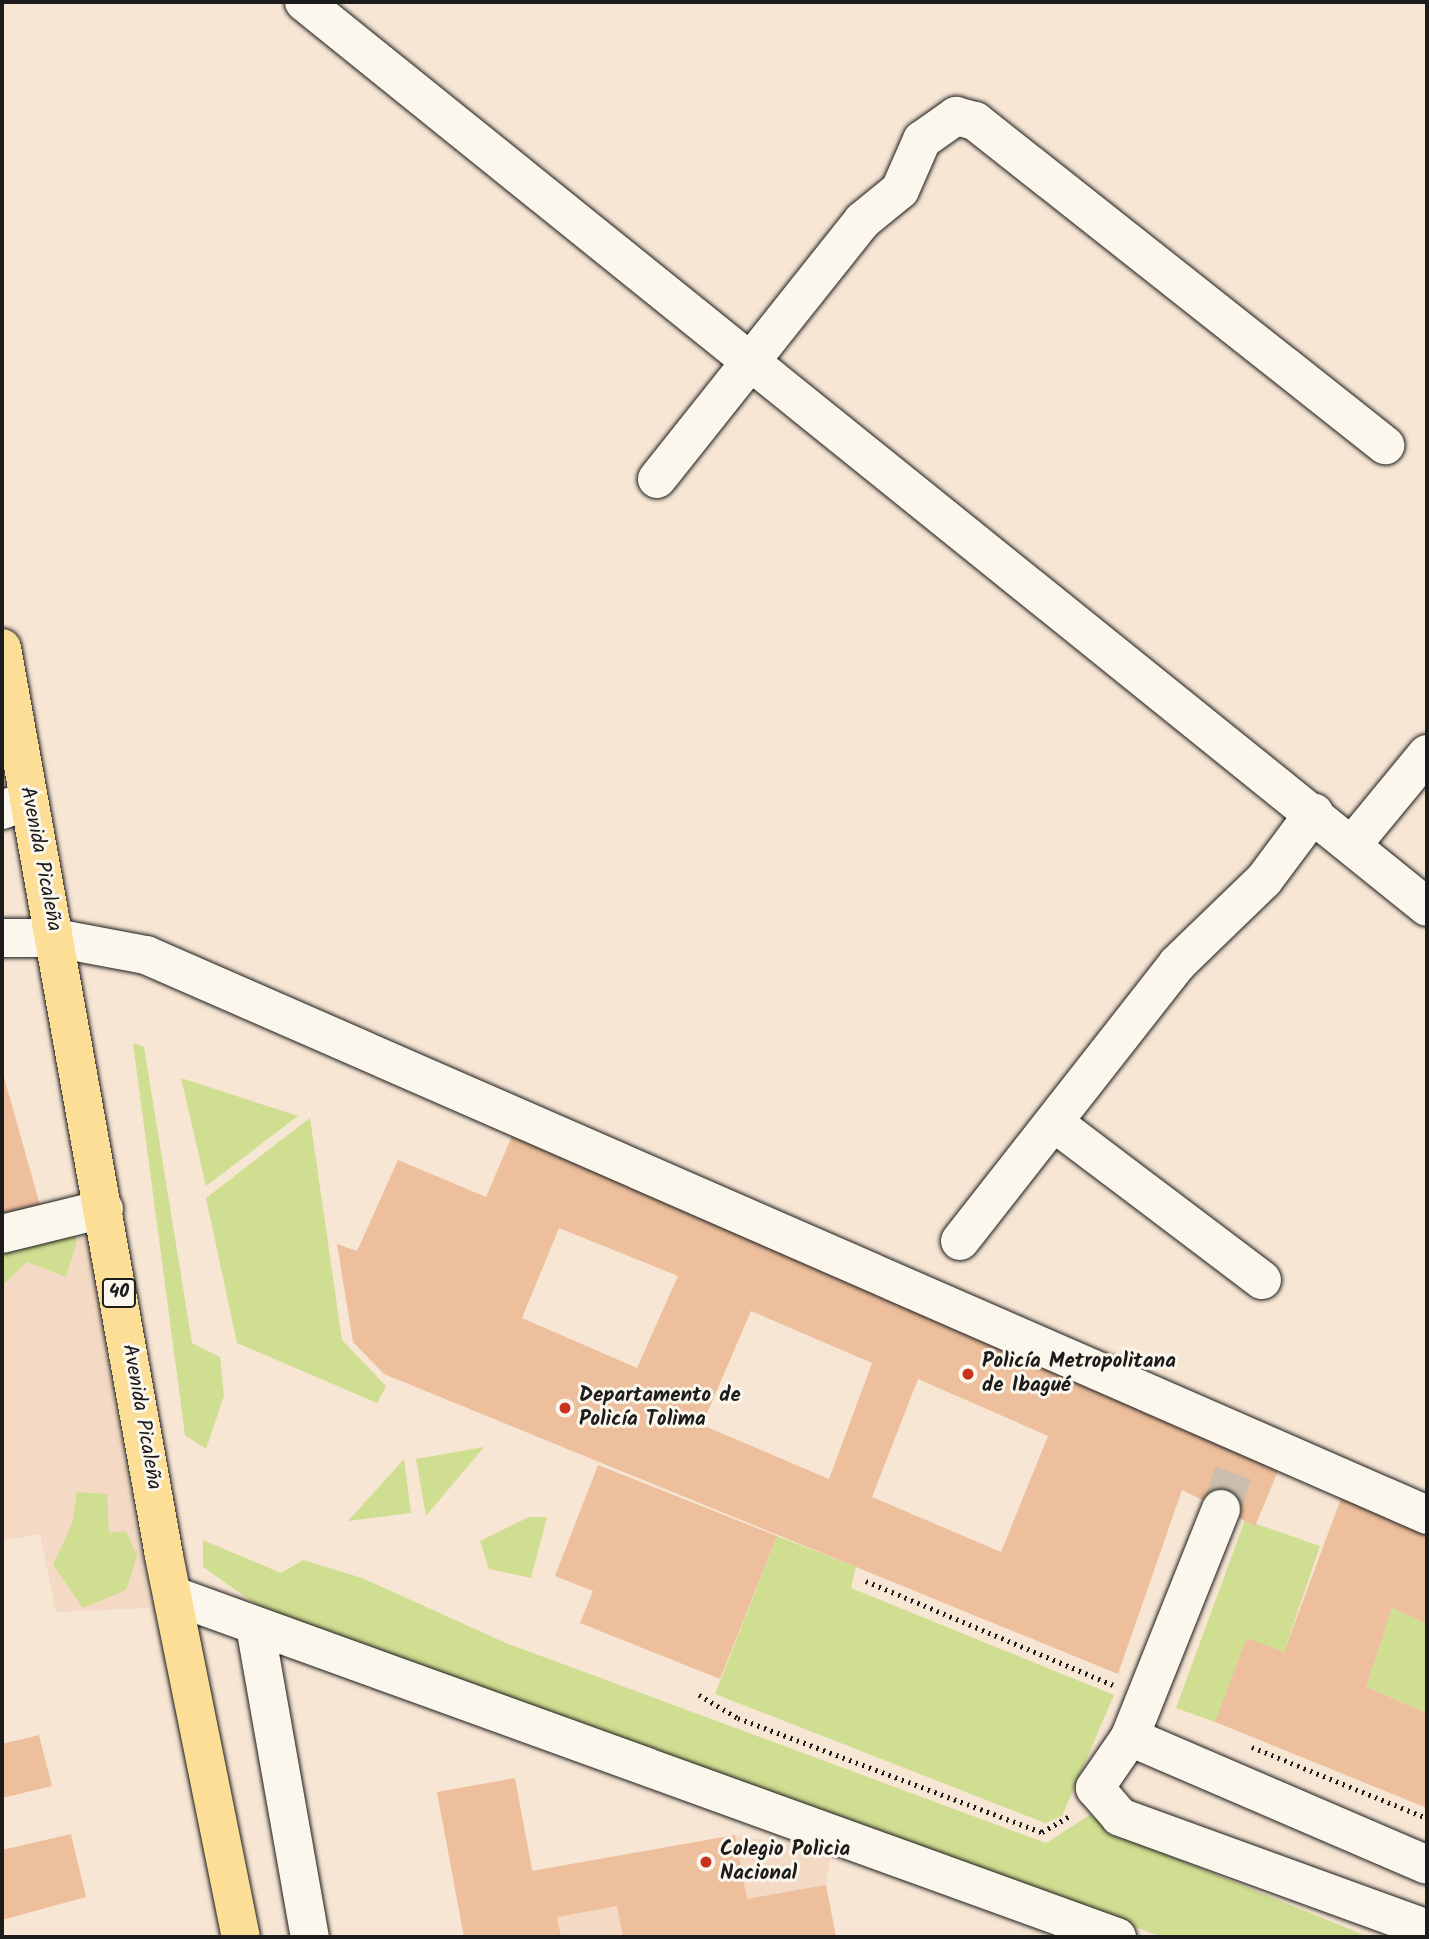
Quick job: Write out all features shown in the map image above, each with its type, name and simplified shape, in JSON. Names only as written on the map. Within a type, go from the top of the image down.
[{"type":"main road","name":"Avenida Picaleña","points":[[2,648],[15,805],[55,938],[172,1595],[241,1937]]},
{"type":"street","points":[[304,2],[751,366],[1314,813],[1427,907]]},
{"type":"street","points":[[657,479],[751,366],[862,221],[900,190],[922,140],[956,116],[975,121],[1385,445]]},
{"type":"street","points":[[1352,845],[1427,754]]},
{"type":"street","points":[[960,1241],[1057,1125],[1177,964],[1264,880],[1314,813]]},
{"type":"street","points":[[2,938],[55,938],[146,954],[1244,1443],[1427,1515]]},
{"type":"street","points":[[1057,1125],[1262,1280]]},
{"type":"street","points":[[2,1234],[104,1209]]},
{"type":"street","points":[[1221,1509],[1130,1737],[1095,1788],[1120,1817],[1427,1929]]},
{"type":"street","points":[[172,1595],[1117,1937]]},
{"type":"street","points":[[255,1626],[310,1937]]},
{"type":"street","points":[[1130,1737],[1427,1865]]},
{"type":"path","points":[[699,1695],[738,1718],[1042,1832],[1062,1825],[1095,1788]]},
{"type":"shaded area","points":[[87,1237],[150,1608],[56,1612],[40,1534],[2,1541],[2,1251]]},
{"type":"shaded area","name":"Colegio Policia Nacional","points":[[515,1778],[533,1871],[735,1835],[831,1853],[826,1885],[836,1937],[464,1937],[437,1792]]},
{"type":"green space","points":[[133,1043],[144,1047],[192,1343],[220,1357],[224,1396],[206,1449],[185,1435]]},
{"type":"green space","points":[[181,1078],[298,1116],[206,1186]]},
{"type":"green space","points":[[310,1118],[342,1340],[386,1386],[377,1403],[237,1343],[206,1198]]},
{"type":"green space","points":[[40,1205],[71,1223],[77,1242],[66,1277],[27,1262],[2,1286],[2,1213]]},
{"type":"green space","points":[[484,1447],[426,1516],[416,1459]]},
{"type":"green space","points":[[404,1459],[411,1513],[348,1521]]},
{"type":"green space","points":[[77,1492],[107,1494],[109,1533],[126,1531],[137,1556],[126,1590],[83,1608],[53,1565],[72,1524]]},
{"type":"green space","points":[[529,1517],[547,1517],[531,1578],[489,1569],[480,1541]]},
{"type":"green space","points":[[1245,1520],[1320,1546],[1284,1652],[1215,1722],[1176,1708]]},
{"type":"green space","points":[[777,1536],[856,1567],[851,1588],[1114,1695],[1062,1816],[1045,1823],[715,1694]]},
{"type":"green space","points":[[203,1540],[281,1573],[303,1560],[362,1578],[506,1643],[1046,1843],[1090,1815],[1121,1836],[1369,1937],[1163,1937],[280,1621],[203,1567]]},
{"type":"green space","points":[[1392,1608],[1427,1624],[1427,1713],[1366,1687]]},
{"type":"building","points":[[2,1070],[40,1205],[2,1213]]},
{"type":"building","points":[[512,1136],[1281,1464],[1255,1526],[1182,1490],[1118,1674],[384,1374],[353,1342],[337,1244],[357,1251],[398,1160],[486,1197]],"holes":[[[559,1228],[678,1276],[637,1368],[522,1318]],[[751,1311],[872,1363],[829,1479],[702,1425]],[[918,1379],[1048,1436],[1001,1552],[872,1497]]]},
{"type":"building","points":[[598,1465],[777,1536],[720,1679],[580,1623],[593,1591],[555,1576]]},
{"type":"building","points":[[1346,1485],[1427,1520],[1427,1624],[1392,1608],[1366,1687],[1427,1713],[1427,1808],[1215,1722],[1247,1638],[1284,1652]]},
{"type":"building","points":[[39,1735],[52,1786],[2,1798],[2,1744]]},
{"type":"building","name":"Colegio Policia Nacional","points":[[515,1778],[532,1871],[735,1835],[747,1899],[826,1885],[836,1937],[623,1937],[617,1906],[557,1917],[561,1937],[464,1937],[437,1792]]},
{"type":"building","points":[[71,1834],[86,1897],[2,1920],[2,1850]]},
{"type":"tunnel","points":[[1221,1509],[1242,1448]]},
{"type":"place","name":"Policía Metropolitana de Ibagué","points":[[968,1374]]},
{"type":"place","name":"Departamento de Policía Tolima","points":[[565,1408]]},
{"type":"place","name":"Colegio Policia Nacional","points":[[706,1862]]}]
